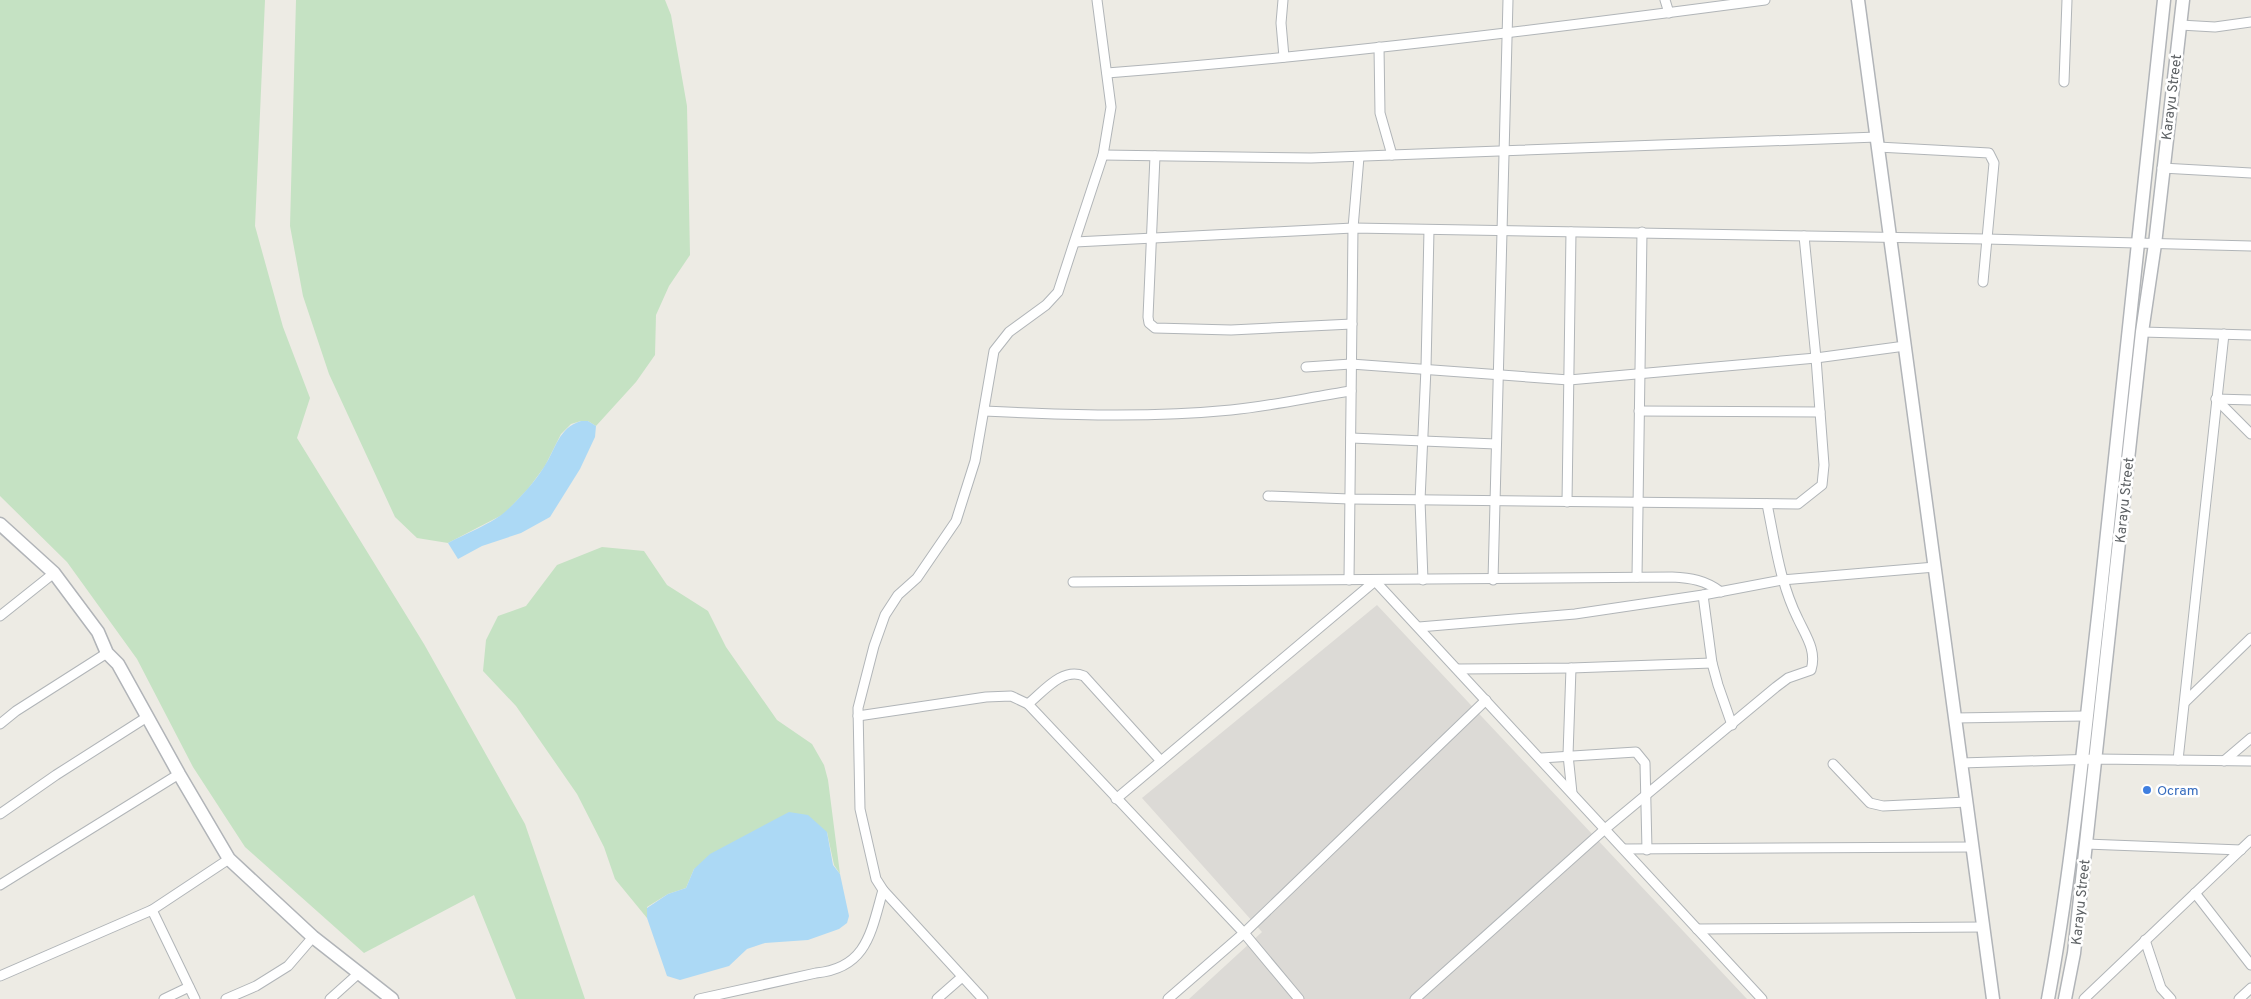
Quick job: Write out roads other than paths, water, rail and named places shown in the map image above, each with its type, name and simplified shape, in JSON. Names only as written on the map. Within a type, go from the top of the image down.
[{"type":"main road","points":[[1858,0],[1993,999]]},
{"type":"main road","name":"Karayu Street","points":[[2048,999],[2082,760],[2164,0]]},
{"type":"main road","name":"Karayu Street","points":[[2065,999],[2074,953],[2097,760],[2142,332],[2155,244],[2162,168],[2183,0]]},
{"type":"main road","points":[[0,524],[54,574],[98,632],[106,654],[118,664],[178,774],[230,859],[313,937],[392,999]]},
{"type":"street","points":[[983,999],[883,890],[876,879],[860,809],[858,708],[874,646],[885,615],[898,595],[917,578],[956,521],[975,461],[994,351],[1009,332],[1046,305],[1058,292],[1075,242],[1103,155],[1111,107],[1097,0]]},
{"type":"street","points":[[1283,0],[1280,23],[1284,57]]},
{"type":"street","points":[[1494,580],[1496,444],[1506,151],[1508,0]]},
{"type":"street","points":[[1665,0],[1669,13]]},
{"type":"street","points":[[1107,73],[1507,34],[1765,0]]},
{"type":"street","points":[[2064,82],[2067,0]]},
{"type":"street","points":[[2180,25],[2216,27],[2251,22]]},
{"type":"street","points":[[1379,47],[1380,113],[1392,156]]},
{"type":"street","points":[[1103,155],[1312,158],[1506,151],[1877,142],[1989,153],[1994,163],[1983,282]]},
{"type":"street","points":[[1155,156],[1149,323],[1155,328],[1231,330],[1352,324]]},
{"type":"street","points":[[1349,580],[1353,228],[1359,157]]},
{"type":"street","points":[[2162,168],[2251,173]]},
{"type":"street","points":[[1075,242],[1353,228],[1642,232],[2251,246]]},
{"type":"street","points":[[1423,580],[1420,500],[1426,368],[1429,230]]},
{"type":"street","points":[[1567,502],[1571,232]]},
{"type":"street","points":[[1637,577],[1642,232]]},
{"type":"street","points":[[1268,496],[1350,499],[1798,504],[1822,485],[1824,465],[1804,236]]},
{"type":"street","points":[[2142,332],[2251,335]]},
{"type":"street","points":[[2178,760],[2224,334]]},
{"type":"street","points":[[1306,367],[1351,364],[1426,368],[1569,380],[1816,358],[1905,346]]},
{"type":"street","points":[[984,411],[1091,416],[1177,413],[1232,410],[1351,391]]},
{"type":"street","points":[[2216,399],[2251,400]]},
{"type":"street","points":[[2216,399],[2251,434]]},
{"type":"street","points":[[1639,411],[1820,412]]},
{"type":"street","points":[[1350,438],[1496,444]]},
{"type":"street","points":[[1415,999],[1605,829],[1788,678],[1811,670],[1814,661],[1812,648],[1782,580],[1767,504]]},
{"type":"street","points":[[1419,627],[1575,614],[1703,595],[1782,580],[1935,567]]},
{"type":"street","points":[[0,616],[54,574]]},
{"type":"street","points":[[1073,582],[1494,580],[1637,577],[1694,578],[1710,583],[1721,592]]},
{"type":"street","points":[[1375,581],[1762,999]]},
{"type":"street","points":[[1116,799],[1375,581]]},
{"type":"street","points":[[1703,595],[1712,663],[1732,724]]},
{"type":"street","points":[[2185,702],[2251,638]]},
{"type":"street","points":[[0,724],[16,711],[106,654]]},
{"type":"street","points":[[1458,669],[1572,668],[1712,663]]},
{"type":"street","points":[[1572,668],[1568,755],[1572,793]]},
{"type":"street","points":[[1028,704],[1062,676],[1070,673],[1084,676],[1161,761]]},
{"type":"street","points":[[858,716],[986,697],[1011,696],[1028,704],[1244,933],[1299,999]]},
{"type":"street","points":[[1168,999],[1244,933],[1486,700]]},
{"type":"street","points":[[1955,718],[2086,716]]},
{"type":"street","points":[[0,814],[56,775],[147,717]]},
{"type":"street","points":[[2224,761],[2251,738]]},
{"type":"street","points":[[1540,758],[1636,752],[1645,763],[1647,850]]},
{"type":"street","points":[[1961,763],[2082,760],[2251,761]]},
{"type":"street","points":[[1833,764],[1870,803],[1883,806],[1966,802]]},
{"type":"street","points":[[0,886],[178,774]]},
{"type":"street","points":[[2084,999],[2251,840]]},
{"type":"street","points":[[2086,844],[2241,850]]},
{"type":"street","points":[[1624,849],[1973,847]]},
{"type":"street","points":[[0,976],[152,910],[230,859]]},
{"type":"street","points":[[699,999],[816,973],[833,971],[847,964],[857,956],[868,942],[883,890]]},
{"type":"street","points":[[2196,893],[2251,965]]},
{"type":"street","points":[[152,910],[195,999]]},
{"type":"street","points":[[1698,929],[1984,928]]},
{"type":"street","points":[[226,999],[256,986],[288,966],[313,937]]},
{"type":"street","points":[[2145,940],[2161,988],[2172,999]]},
{"type":"street","points":[[330,999],[359,973]]},
{"type":"street","points":[[937,999],[962,977]]},
{"type":"street","points":[[164,999],[190,987]]},
{"type":"street","points":[[2239,999],[2251,988]]},
{"type":"water","points":[[588,421],[596,426],[595,437],[580,469],[550,517],[521,533],[482,546],[458,559],[448,543],[487,524],[506,511],[540,473],[562,434],[573,424]]},
{"type":"water","points":[[789,812],[808,815],[827,832],[833,865],[840,874],[849,916],[847,923],[839,929],[808,940],[765,943],[747,949],[729,966],[680,980],[667,976],[647,918],[647,908],[668,894],[686,888],[694,869],[710,854]]},
{"type":"place","name":"Ocram","points":[[2147,790]]}]
